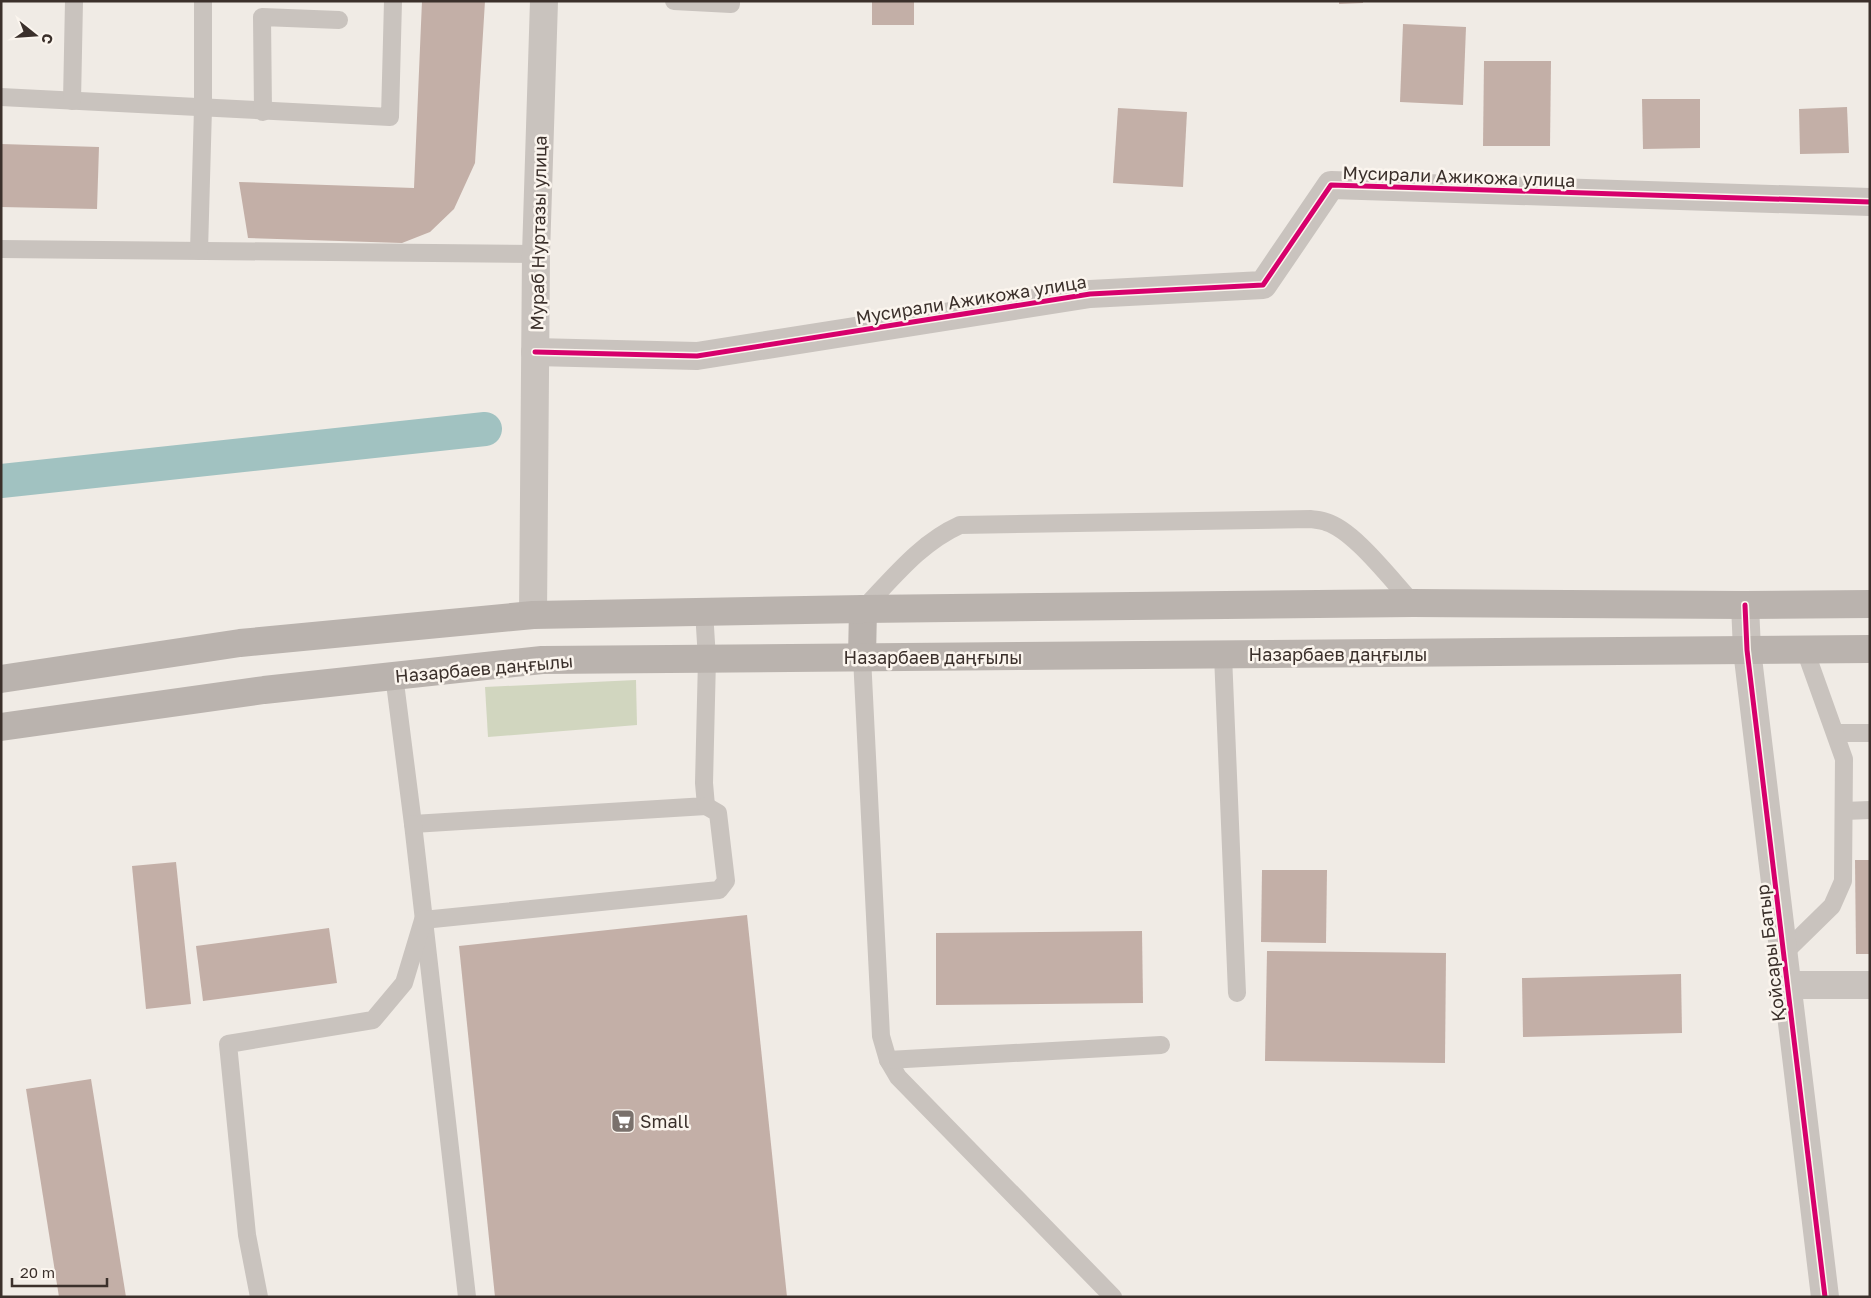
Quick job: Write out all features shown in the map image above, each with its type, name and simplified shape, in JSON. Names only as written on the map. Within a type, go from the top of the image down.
[{"type":"main road","points":[[1,678],[240,643],[532,615],[704,611],[1413,603],[1745,606],[1870,604]]},
{"type":"main road","points":[[862,657],[863,609]]},
{"type":"main road","name":"Назарбаев даңғылы","points":[[1,727],[264,690],[542,660],[1870,649]]},
{"type":"street","name":"Мураб Нуртазы улица","points":[[532,615],[536,254],[544,1]]},
{"type":"street","name":"Мусирали Ажикожа улица","points":[[535,352],[697,356],[1090,294],[1263,285],[1332,185],[1870,202]]},
{"type":"street","name":"Қойсары Батыр","points":[[1745,606],[1747,650],[1824,1297]]},
{"type":"street","points":[[1787,985],[1870,985]]},
{"type":"lane","points":[[72,101],[74,1]]},
{"type":"lane","points":[[198,251],[203,108],[203,1]]},
{"type":"lane","points":[[1,97],[390,118],[393,1]]},
{"type":"lane","points":[[674,1],[731,4],[731,1]]},
{"type":"lane","points":[[263,112],[262,18],[340,20]]},
{"type":"lane","points":[[1,249],[536,254]]},
{"type":"lane","points":[[863,609],[927,544],[944,532],[960,525],[1311,519],[1326,522],[1356,541],[1413,603]]},
{"type":"lane","points":[[704,611],[707,660],[704,783],[706,806]]},
{"type":"lane","points":[[1784,953],[1832,906],[1844,881],[1844,759],[1805,650]]},
{"type":"lane","points":[[1224,654],[1237,994]]},
{"type":"lane","points":[[862,657],[881,1036],[888,1060],[898,1077],[1113,1297]]},
{"type":"lane","points":[[394,675],[467,1297]]},
{"type":"lane","points":[[1836,733],[1870,733]]},
{"type":"lane","points":[[412,824],[706,806],[718,813],[726,881],[719,890],[423,920]]},
{"type":"lane","points":[[1844,811],[1870,810]]},
{"type":"lane","points":[[259,1297],[247,1235],[228,1044],[373,1020],[404,983],[423,920]]},
{"type":"lane","points":[[888,1060],[1161,1045]]},
{"type":"green space","points":[[636,680],[637,725],[488,737],[485,687]]},
{"type":"building","points":[[422,1],[485,1],[475,163],[454,209],[430,232],[402,243],[248,238],[239,182],[414,188]]},
{"type":"building","points":[[872,1],[914,1],[914,25],[872,25]]},
{"type":"building","points":[[1339,1],[1363,1],[1363,3],[1339,4]]},
{"type":"building","points":[[1403,24],[1466,27],[1463,105],[1400,102]]},
{"type":"building","points":[[1484,61],[1551,61],[1550,146],[1483,146]]},
{"type":"building","points":[[1642,99],[1700,99],[1700,148],[1643,149]]},
{"type":"building","points":[[1847,107],[1849,153],[1800,154],[1799,109]]},
{"type":"building","points":[[1118,108],[1187,112],[1183,187],[1113,183]]},
{"type":"building","points":[[1,144],[99,147],[97,209],[1,207]]},
{"type":"building","points":[[1855,860],[1870,860],[1870,954],[1856,954]]},
{"type":"building","points":[[176,862],[191,1004],[146,1009],[132,866]]},
{"type":"building","points":[[1262,870],[1327,870],[1326,943],[1261,942]]},
{"type":"building","name":"Small","points":[[747,915],[787,1297],[495,1297],[459,946]]},
{"type":"building","points":[[329,928],[337,983],[203,1001],[196,946]]},
{"type":"building","points":[[1142,931],[1143,1003],[936,1005],[936,933]]},
{"type":"building","points":[[1267,951],[1446,953],[1445,1063],[1265,1061]]},
{"type":"building","points":[[1681,974],[1682,1033],[1523,1037],[1522,978]]},
{"type":"building","points":[[91,1079],[126,1297],[59,1297],[26,1089]]},
{"type":"waterway","points":[[1,481],[485,429]]},
{"type":"cycle path","points":[[535,352],[697,356],[1090,294],[1263,285],[1331,185],[1870,202]]},
{"type":"cycle path","points":[[1745,605],[1747,650],[1825,1297]]},
{"type":"place","name":"Small","points":[[623,1121]]}]
